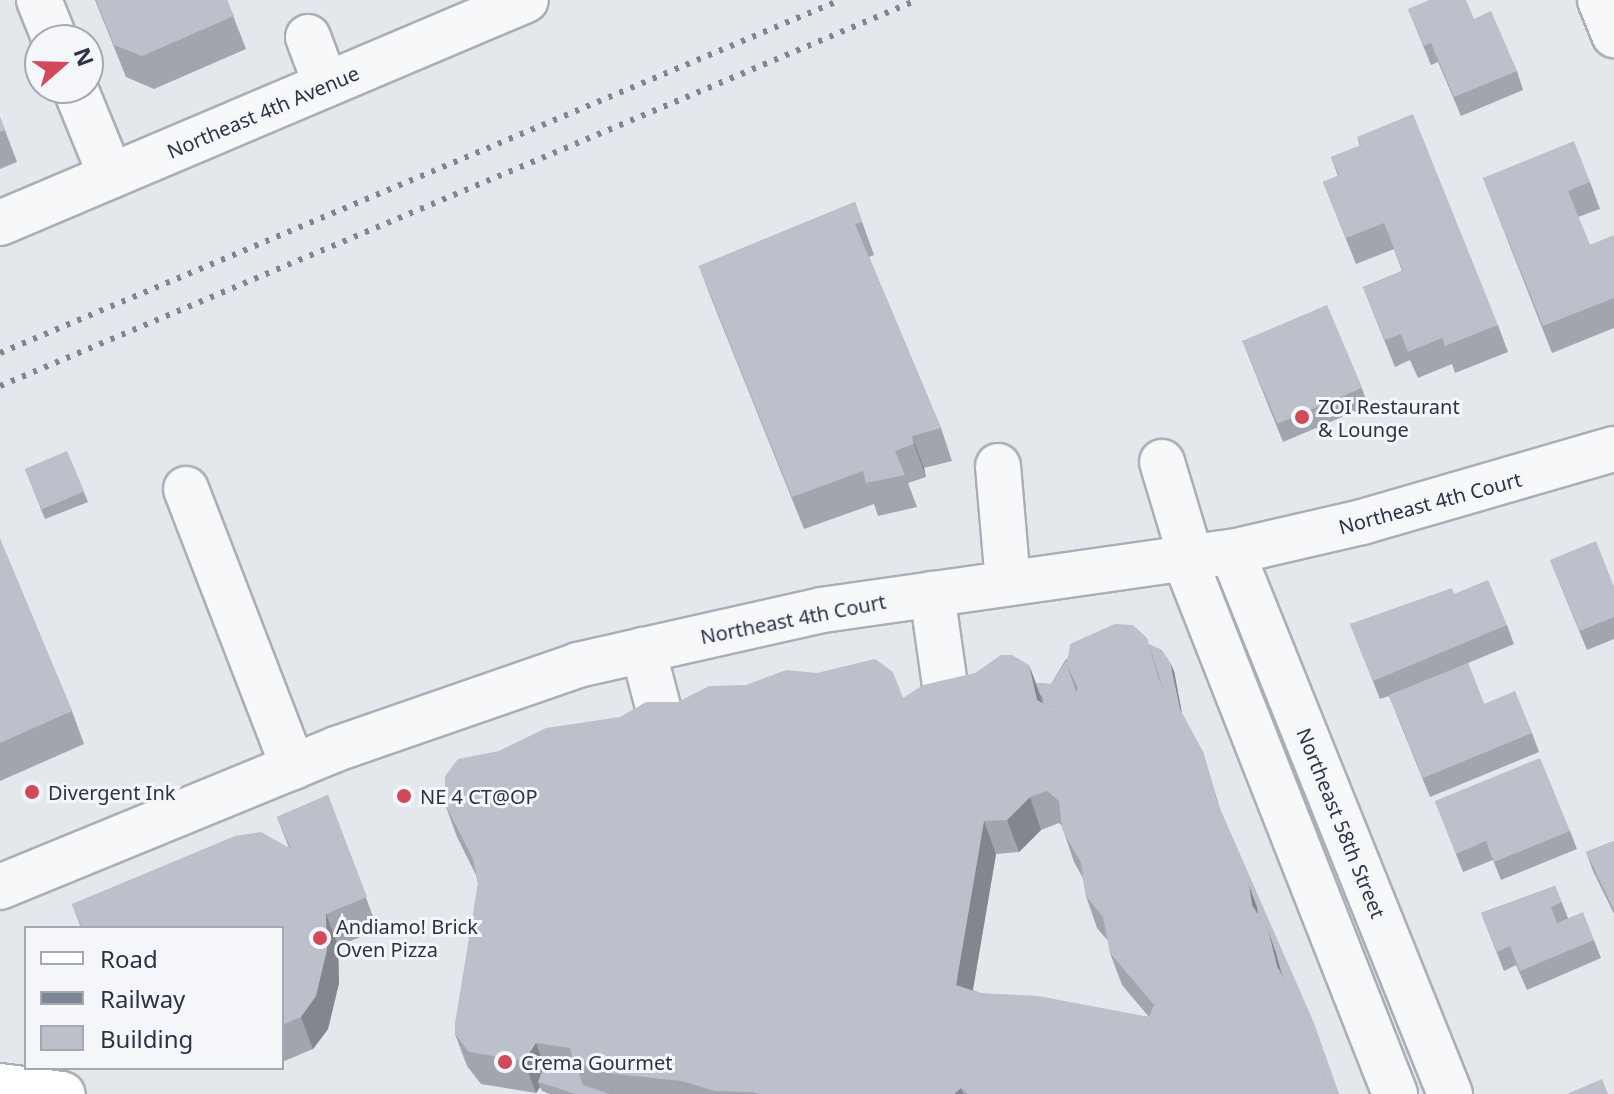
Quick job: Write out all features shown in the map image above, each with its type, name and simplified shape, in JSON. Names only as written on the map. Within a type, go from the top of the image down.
[{"type":"main road","points":[[0,1086],[62,1094]]},
{"type":"street","points":[[39,0],[49,24]]},
{"type":"street","name":"Northeast 4th Avenue","points":[[0,223],[526,0]]},
{"type":"street","points":[[1600,0],[1614,35]]},
{"type":"street","points":[[308,37],[326,85]]},
{"type":"street","points":[[82,104],[111,176]]},
{"type":"street","name":"Northeast 4th Court","points":[[0,887],[293,767],[493,692],[643,650],[822,610],[1203,557],[1362,522],[1614,449]]},
{"type":"street","points":[[1162,462],[1203,557],[1395,1094]]},
{"type":"street","points":[[998,466],[1008,583]]},
{"type":"street","points":[[186,489],[293,767]]},
{"type":"street","name":"Northeast 58th Street","points":[[1203,557],[1450,1094]]},
{"type":"street","points":[[932,594],[949,713]]},
{"type":"street","points":[[643,650],[665,733]]},
{"type":"building","points":[[96,0],[227,0],[234,16],[142,56],[114,45]]},
{"type":"building","points":[[1429,0],[1466,0],[1474,19],[1491,11],[1517,71],[1454,97],[1431,43],[1424,46],[1408,9]]},
{"type":"building","points":[[1413,114],[1498,325],[1445,346],[1442,338],[1408,352],[1401,334],[1385,340],[1363,287],[1403,271],[1384,223],[1346,238],[1323,182],[1339,175],[1331,157],[1361,145],[1357,137]]},
{"type":"building","points":[[1574,141],[1590,182],[1568,191],[1590,245],[1614,235],[1614,298],[1543,326],[1483,178]]},
{"type":"building","points":[[855,202],[862,222],[855,224],[941,428],[912,436],[914,444],[895,451],[905,475],[866,483],[863,471],[792,497],[699,266]]},
{"type":"building","points":[[1327,305],[1362,388],[1277,424],[1242,341]]},
{"type":"building","points":[[67,451],[84,492],[42,509],[25,469]]},
{"type":"building","points":[[0,539],[72,711],[0,743]]},
{"type":"building","points":[[1596,541],[1614,587],[1614,617],[1580,631],[1550,560]]},
{"type":"building","points":[[1488,580],[1507,625],[1373,681],[1350,624],[1452,588],[1454,594]]},
{"type":"building","points":[[1115,624],[1133,625],[1147,638],[1158,677],[1249,885],[1252,905],[1268,930],[1277,966],[1298,1004],[1331,1094],[968,1094],[961,1088],[954,1094],[760,1094],[715,1091],[682,1081],[607,1073],[574,1062],[570,1048],[536,1043],[524,1061],[469,1052],[455,1034],[478,883],[473,859],[445,804],[445,776],[458,759],[499,751],[546,728],[620,717],[646,702],[678,702],[709,686],[746,685],[786,670],[817,673],[875,659],[893,672],[903,698],[923,685],[975,673],[1001,655],[1012,655],[1029,665],[1037,700],[1051,708],[1072,700],[1078,688],[1067,665],[1070,644]],"holes":[[[1047,791],[1059,801],[1062,829],[1081,863],[1086,896],[1103,917],[1110,953],[1154,1005],[1149,1017],[1038,996],[980,993],[956,985],[984,821],[1007,820],[1030,797]]]},
{"type":"building","points":[[1149,644],[1162,650],[1170,662],[1180,709],[1203,752],[1218,804],[1314,1023],[1339,1094],[1331,1094],[1298,1004],[1282,975],[1268,930],[1258,915],[1249,885],[1163,689]]},
{"type":"building","points":[[1068,658],[1067,665],[1076,692],[1072,700],[1051,708],[1043,703],[1036,683],[1051,684]]},
{"type":"building","points":[[1468,663],[1484,704],[1515,691],[1532,733],[1423,778],[1389,695]]},
{"type":"building","points":[[1540,758],[1570,831],[1494,862],[1486,841],[1456,854],[1435,801]]},
{"type":"building","name":"Andiamo! Brick Oven Pizza","points":[[328,795],[367,897],[326,914],[327,950],[316,996],[301,1017],[284,1024],[284,926],[81,926],[72,904],[235,836],[261,832],[291,849],[277,817]]},
{"type":"building","points":[[1614,841],[1614,910],[1586,852]]},
{"type":"building","points":[[1555,886],[1562,902],[1551,907],[1557,923],[1583,912],[1594,940],[1520,971],[1510,946],[1497,952],[1481,913]]},
{"type":"building","points":[[544,1066],[578,1071],[583,1085],[610,1094],[576,1094],[538,1082]]},
{"type":"building","points":[[1602,1079],[1608,1094],[1567,1094]]},
{"type":"railway","points":[[0,353],[840,0]]},
{"type":"railway","points":[[0,386],[917,0]]},
{"type":"place","name":"ZOI Restaurant & Lounge","points":[[1302,417]]},
{"type":"place","name":"Divergent Ink","points":[[32,792]]},
{"type":"place","name":"NE 4 CT@OP","points":[[404,796]]},
{"type":"place","name":"Andiamo! Brick Oven Pizza","points":[[320,938]]},
{"type":"place","name":"Crema Gourmet","points":[[505,1062]]}]
